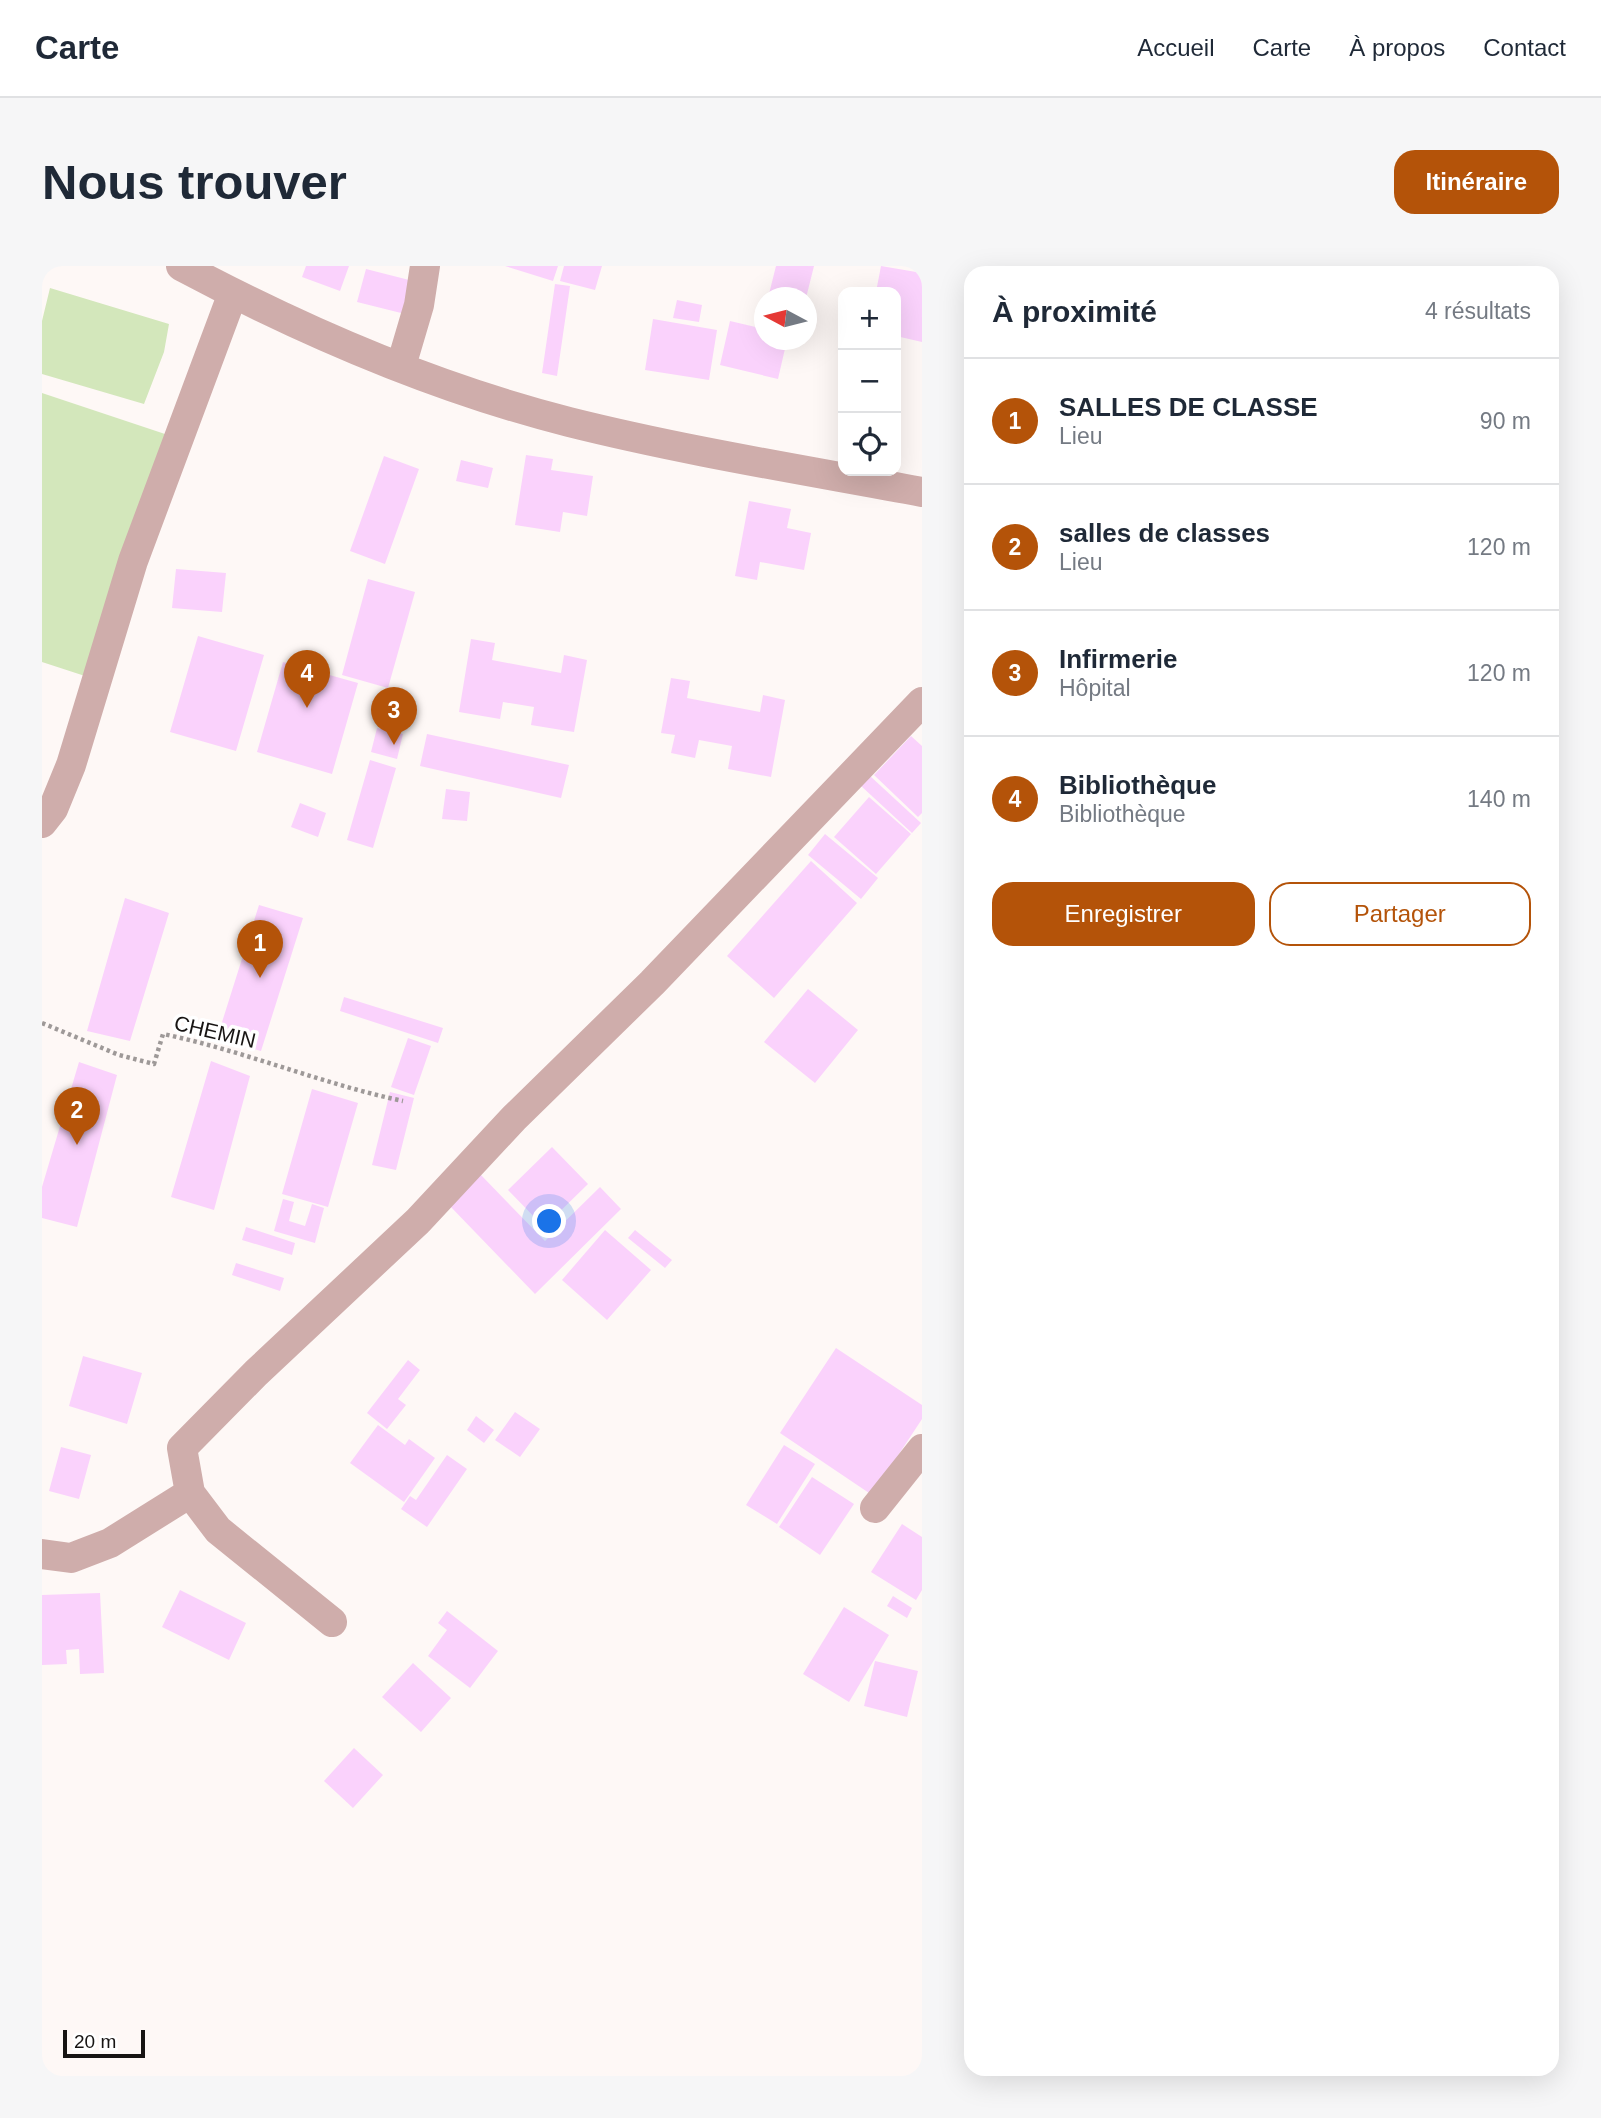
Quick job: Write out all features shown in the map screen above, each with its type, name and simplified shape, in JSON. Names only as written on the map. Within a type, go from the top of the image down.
[{"type":"street","points":[[181,266],[220,280],[364,352],[468,391],[567,422],[922,492]]},
{"type":"street","points":[[401,366],[419,304],[425,266]]},
{"type":"street","points":[[42,823],[53,809],[71,765],[220,280]]},
{"type":"street","points":[[332,1622],[218,1530],[190,1493],[181,1448],[256,1373],[418,1221],[514,1118],[652,983],[922,702]]},
{"type":"street","points":[[875,1508],[922,1448]]},
{"type":"street","points":[[42,1554],[71,1558],[110,1543],[190,1493]]},
{"type":"path","name":"CHEMIN","points":[[42,1023],[120,1055],[155,1064],[163,1034],[243,1053],[403,1101]]},
{"type":"green space","points":[[50,288],[169,324],[164,352],[144,404],[42,374],[42,321]]},
{"type":"green space","points":[[42,393],[171,436],[88,677],[42,662]]},
{"type":"building","points":[[306,266],[349,266],[340,291],[302,277]]},
{"type":"building","points":[[505,266],[558,266],[553,281]]},
{"type":"building","points":[[564,266],[602,266],[595,290],[560,281]]},
{"type":"building","points":[[776,266],[814,266],[809,287],[771,287]]},
{"type":"building","points":[[881,266],[922,273],[922,342],[901,337],[901,287],[877,287]]},
{"type":"building","points":[[366,269],[417,282],[409,315],[357,302]]},
{"type":"building","points":[[555,284],[570,286],[557,376],[542,373]]},
{"type":"building","points":[[677,300],[702,305],[699,322],[673,318]]},
{"type":"building","points":[[653,319],[717,330],[709,380],[645,370]]},
{"type":"building","points":[[730,321],[754,327],[754,350],[785,350],[778,379],[720,365]]},
{"type":"building","points":[[526,455],[553,459],[551,470],[593,476],[587,516],[563,512],[560,532],[515,525]]},
{"type":"building","points":[[384,456],[419,469],[385,564],[350,551]]},
{"type":"building","points":[[461,460],[493,468],[488,488],[456,481]]},
{"type":"building","points":[[749,501],[791,509],[787,528],[811,533],[804,570],[760,562],[757,580],[735,576]]},
{"type":"building","points":[[176,569],[226,573],[222,612],[172,608]]},
{"type":"building","points":[[368,579],[415,592],[388,688],[342,675]]},
{"type":"building","points":[[198,636],[264,655],[236,751],[170,732]]},
{"type":"building","points":[[471,639],[495,643],[492,660],[561,673],[564,655],[587,660],[574,732],[531,725],[534,707],[503,702],[500,719],[459,712]]},
{"type":"building","points":[[283,662],[358,683],[332,774],[257,752]]},
{"type":"building","points":[[671,678],[690,681],[687,698],[760,712],[763,695],[785,700],[771,777],[728,769],[732,746],[699,740],[695,758],[671,753],[675,735],[661,733]]},
{"type":"building","points":[[377,728],[403,734],[397,759],[371,752]]},
{"type":"building","points":[[427,734],[569,765],[561,798],[420,766]]},
{"type":"building","points":[[911,736],[922,746],[922,813],[918,817],[874,775]]},
{"type":"building","points":[[370,760],[396,768],[373,848],[347,840]]},
{"type":"building","points":[[869,775],[921,823],[912,833],[860,785]]},
{"type":"building","points":[[446,789],[470,792],[467,821],[442,819]]},
{"type":"building","points":[[869,797],[911,834],[876,874],[834,837]]},
{"type":"building","points":[[300,803],[326,813],[318,837],[291,827]]},
{"type":"building","points":[[825,834],[878,878],[861,899],[808,855]]},
{"type":"building","points":[[811,861],[857,903],[774,998],[727,956]]},
{"type":"building","points":[[125,898],[169,913],[130,1041],[87,1031]]},
{"type":"building","points":[[259,905],[303,918],[261,1051],[217,1038]]},
{"type":"building","points":[[808,989],[858,1030],[815,1083],[764,1042]]},
{"type":"building","points":[[344,997],[443,1028],[438,1043],[340,1011]]},
{"type":"building","points":[[408,1038],[431,1046],[414,1095],[391,1087]]},
{"type":"building","points":[[211,1061],[250,1076],[214,1210],[171,1197]]},
{"type":"building","points":[[79,1062],[117,1075],[77,1227],[42,1218],[42,1187]]},
{"type":"building","points":[[312,1089],[358,1103],[328,1207],[282,1194]]},
{"type":"building","points":[[390,1092],[414,1098],[396,1170],[372,1165]]},
{"type":"building","points":[[552,1147],[588,1184],[544,1227],[508,1190]]},
{"type":"building","points":[[479,1173],[545,1241],[600,1187],[621,1209],[535,1294],[448,1204]]},
{"type":"building","points":[[283,1199],[294,1202],[289,1221],[305,1226],[312,1204],[324,1208],[315,1243],[274,1231]]},
{"type":"building","points":[[246,1227],[295,1243],[292,1255],[242,1240]]},
{"type":"building","points":[[605,1230],[651,1270],[607,1320],[562,1280]]},
{"type":"building","points":[[635,1230],[672,1260],[665,1268],[628,1238]]},
{"type":"building","points":[[236,1263],[284,1278],[280,1291],[232,1275]]},
{"type":"building","points":[[836,1348],[922,1405],[922,1419],[872,1495],[780,1433]]},
{"type":"building","points":[[83,1356],[142,1373],[127,1424],[69,1406]]},
{"type":"building","points":[[408,1360],[420,1370],[398,1399],[406,1405],[387,1429],[367,1413]]},
{"type":"building","points":[[515,1412],[540,1429],[520,1457],[495,1440]]},
{"type":"building","points":[[476,1416],[494,1430],[484,1443],[467,1430]]},
{"type":"building","points":[[378,1425],[405,1445],[409,1439],[435,1458],[404,1502],[350,1463]]},
{"type":"building","points":[[784,1445],[815,1464],[777,1524],[746,1505]]},
{"type":"building","points":[[61,1447],[91,1455],[79,1499],[49,1491]]},
{"type":"building","points":[[447,1455],[467,1469],[427,1527],[401,1509],[410,1496],[416,1500]]},
{"type":"building","points":[[812,1477],[854,1504],[820,1555],[779,1527]]},
{"type":"building","points":[[902,1524],[922,1537],[922,1590],[916,1600],[871,1572]]},
{"type":"building","points":[[180,1590],[246,1623],[229,1660],[162,1627]]},
{"type":"building","points":[[100,1593],[104,1673],[80,1674],[79,1649],[66,1650],[67,1664],[42,1665],[42,1595]]},
{"type":"building","points":[[893,1596],[912,1608],[907,1618],[887,1606]]},
{"type":"building","points":[[844,1607],[889,1635],[849,1702],[803,1674]]},
{"type":"building","points":[[447,1611],[498,1651],[470,1688],[428,1656],[447,1630],[438,1623]]},
{"type":"building","points":[[875,1661],[918,1671],[907,1717],[864,1706]]},
{"type":"building","points":[[413,1663],[451,1698],[421,1732],[382,1697]]},
{"type":"building","points":[[354,1748],[383,1775],[353,1808],[324,1781]]},
{"type":"place","name":"Bibliothèque","points":[[307,708]]},
{"type":"place","name":"Infirmerie","points":[[394,745]]},
{"type":"place","name":"SALLES DE CLASSE","points":[[260,978]]},
{"type":"place","name":"salles de classes","points":[[77,1145]]}]
